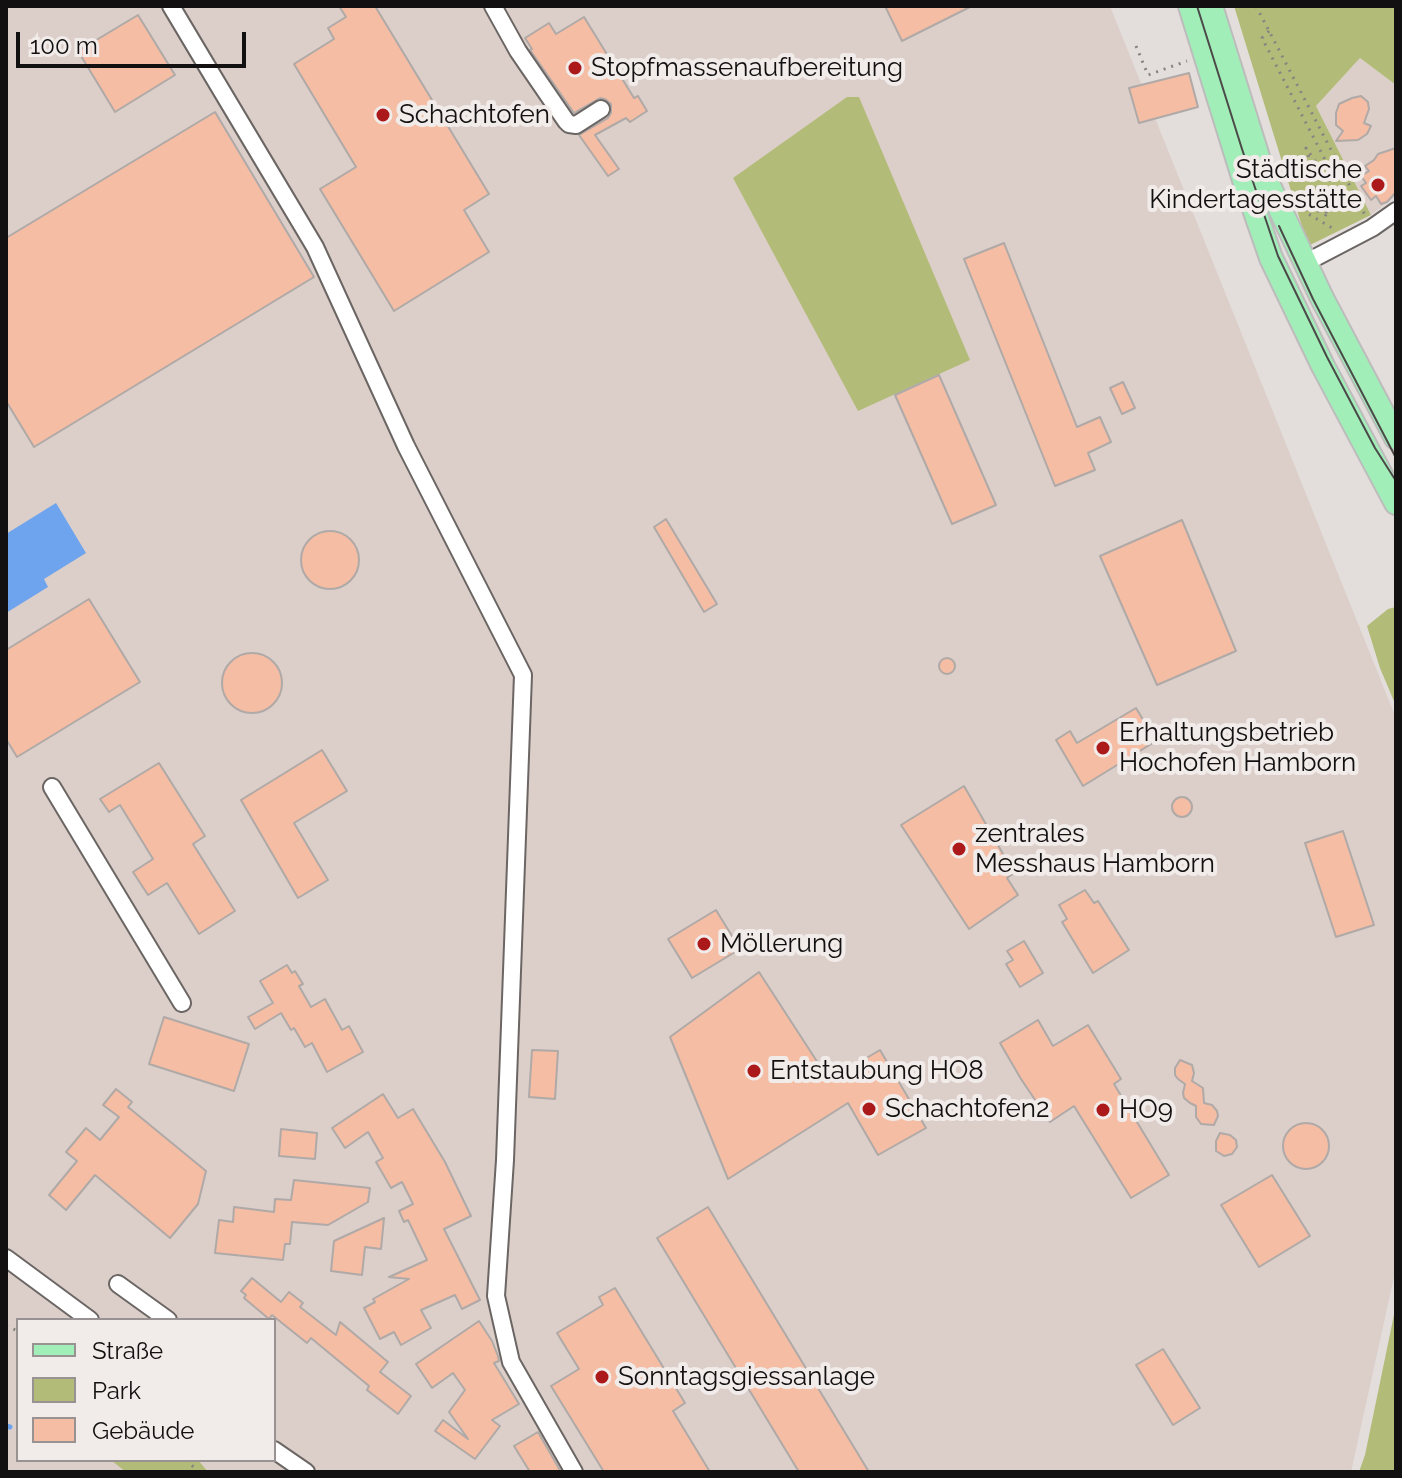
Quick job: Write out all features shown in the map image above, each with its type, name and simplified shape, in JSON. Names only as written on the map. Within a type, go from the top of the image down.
[{"type":"main road","points":[[1190,6],[1271,258],[1323,366],[1396,503]]},
{"type":"main road","points":[[1211,6],[1263,173],[1305,263],[1396,438]]},
{"type":"street","points":[[171,6],[315,247],[406,446],[523,675],[505,1160],[496,1296],[511,1362],[574,1472]]},
{"type":"street","points":[[493,6],[518,51],[569,124],[576,125],[601,109]]},
{"type":"street","points":[[1305,263],[1372,228],[1396,211]]},
{"type":"street","points":[[52,787],[182,1003]]},
{"type":"street","points":[[6,1258],[87,1318]]},
{"type":"street","points":[[118,1284],[165,1318]]},
{"type":"street","points":[[276,1451],[306,1472]]},
{"type":"path","points":[[1256,6],[1372,228]]},
{"type":"path","points":[[1269,31],[1262,38],[1339,191],[1335,205],[1326,215]]},
{"type":"path","points":[[1136,46],[1148,75],[1206,55]]},
{"type":"path","points":[[1317,188],[1306,148],[1329,181],[1326,215]]},
{"type":"path","points":[[1326,215],[1308,206],[1305,212],[1326,225]]},
{"type":"shaded area","points":[[6,6],[1110,6],[1396,718],[1396,1268],[1351,1472],[6,1472]]},
{"type":"shaded area","points":[[1360,58],[1396,85],[1396,196],[1371,215],[1316,106]]},
{"type":"green space","points":[[1234,6],[1396,6],[1396,85],[1360,58],[1316,106],[1371,215],[1308,246]]},
{"type":"green space","points":[[847,97],[859,97],[970,360],[858,411],[733,178]]},
{"type":"green space","points":[[1396,607],[1396,706],[1367,626],[1388,609]]},
{"type":"green space","points":[[1396,1305],[1396,1472],[1359,1472],[1365,1455]]},
{"type":"green space","points":[[114,1462],[200,1462],[208,1472],[126,1472]]},
{"type":"water","points":[[56,503],[86,553],[44,579],[48,587],[6,613],[6,534]]},
{"type":"building","name":"Schachtofen","points":[[339,6],[375,6],[489,194],[464,210],[489,252],[394,311],[320,189],[356,167],[294,64],[334,39],[328,28],[346,17]]},
{"type":"building","points":[[885,6],[972,6],[902,41]]},
{"type":"building","points":[[138,15],[175,75],[115,112],[78,51]]},
{"type":"building","name":"Stopfmassenaufbereitung","points":[[584,17],[634,98],[638,96],[647,111],[630,122],[626,118],[595,135],[619,169],[608,176],[579,135],[608,118],[611,104],[600,98],[574,113],[525,38],[549,23],[556,34]]},
{"type":"building","points":[[1189,73],[1198,107],[1139,123],[1129,88]]},
{"type":"building","points":[[1361,96],[1368,102],[1364,123],[1371,126],[1367,134],[1358,140],[1336,141],[1343,131],[1336,125],[1339,104]]},
{"type":"building","points":[[215,112],[314,277],[34,447],[6,401],[6,238]]},
{"type":"building","points":[[1396,148],[1396,192],[1381,204],[1376,196],[1371,200],[1361,186],[1366,183],[1361,176],[1369,171],[1365,166],[1378,154]]},
{"type":"building","points":[[1004,243],[1077,427],[1100,417],[1111,442],[1088,453],[1095,470],[1055,486],[964,259]]},
{"type":"building","points":[[939,375],[996,505],[952,524],[895,395]]},
{"type":"building","points":[[1123,382],[1135,408],[1122,414],[1110,388]]},
{"type":"building","points":[[666,519],[717,604],[704,612],[654,527]]},
{"type":"building","points":[[1182,520],[1236,651],[1157,685],[1100,556]]},
{"type":"building","points":[[330,531],[351,539],[359,560],[351,581],[330,589],[309,581],[301,560],[309,539]]},
{"type":"building","points":[[89,599],[140,682],[17,757],[6,739],[6,650]]},
{"type":"building","points":[[252,653],[263,655],[273,662],[280,672],[280,694],[273,704],[263,711],[252,713],[241,711],[231,704],[224,694],[222,683],[224,672],[231,662],[241,655]]},
{"type":"building","points":[[947,658],[953,660],[953,672],[947,674],[941,672],[939,666],[941,660]]},
{"type":"building","name":"Erhaltungsbetrieb Hochofen Hamborn","points":[[1136,708],[1156,741],[1083,786],[1056,740],[1070,731],[1077,743]]},
{"type":"building","points":[[322,750],[347,791],[294,823],[328,880],[298,898],[241,800]]},
{"type":"building","points":[[159,763],[205,836],[193,844],[235,911],[199,934],[167,883],[148,895],[133,872],[153,859],[120,805],[109,812],[100,799]]},
{"type":"building","name":"zentrales Messhaus Hamborn","points":[[964,786],[1014,873],[1007,878],[1018,895],[969,929],[901,825]]},
{"type":"building","points":[[1182,797],[1189,800],[1192,807],[1189,814],[1182,817],[1175,814],[1172,807],[1175,800]]},
{"type":"building","points":[[1343,831],[1374,925],[1336,937],[1305,843]]},
{"type":"building","points":[[1085,890],[1094,903],[1098,901],[1129,950],[1093,973],[1062,922],[1067,919],[1059,905]]},
{"type":"building","name":"Möllerung","points":[[716,910],[740,949],[692,978],[668,939]]},
{"type":"building","points":[[1024,941],[1043,973],[1020,987],[1006,964],[1013,960],[1007,951]]},
{"type":"building","points":[[287,965],[303,984],[299,986],[311,1007],[325,999],[342,1030],[349,1026],[363,1052],[327,1072],[312,1043],[305,1047],[281,1013],[255,1029],[248,1017],[273,1003],[260,981]]},
{"type":"building","name":"Entstaubung HO8","points":[[759,972],[829,1080],[880,1050],[926,1128],[878,1155],[848,1103],[728,1179],[670,1037]]},
{"type":"building","points":[[164,1017],[249,1044],[234,1091],[149,1064]]},
{"type":"building","name":"HO9","points":[[1038,1020],[1053,1046],[1088,1025],[1121,1079],[1114,1084],[1169,1175],[1131,1198],[1074,1106],[1050,1122],[1000,1043]]},
{"type":"building","points":[[532,1050],[558,1051],[555,1099],[529,1097]]},
{"type":"building","points":[[1180,1060],[1192,1065],[1192,1081],[1203,1088],[1204,1103],[1212,1105],[1217,1111],[1214,1125],[1201,1124],[1196,1117],[1196,1106],[1184,1098],[1185,1084],[1175,1075]]},
{"type":"building","points":[[116,1089],[132,1102],[128,1107],[206,1171],[198,1204],[170,1238],[95,1175],[66,1210],[49,1195],[77,1161],[66,1152],[86,1128],[100,1140],[119,1117],[103,1105]]},
{"type":"building","points":[[383,1094],[398,1118],[413,1109],[445,1162],[471,1216],[444,1229],[480,1300],[462,1309],[455,1295],[421,1310],[431,1328],[401,1345],[394,1332],[380,1339],[364,1308],[375,1302],[373,1299],[409,1279],[389,1277],[427,1260],[408,1220],[404,1222],[399,1211],[413,1204],[402,1182],[391,1188],[376,1162],[383,1158],[368,1132],[345,1148],[332,1128]]},
{"type":"building","points":[[1306,1123],[1323,1129],[1329,1146],[1323,1163],[1306,1169],[1289,1163],[1283,1146],[1289,1129]]},
{"type":"building","points":[[281,1129],[317,1133],[315,1159],[279,1156]]},
{"type":"building","points":[[1220,1133],[1236,1140],[1237,1147],[1232,1154],[1224,1156],[1216,1151]]},
{"type":"building","points":[[1272,1175],[1310,1236],[1259,1267],[1221,1205]]},
{"type":"building","points":[[294,1180],[370,1188],[368,1202],[328,1225],[292,1222],[290,1244],[285,1244],[283,1260],[215,1253],[219,1220],[233,1222],[234,1207],[274,1212],[275,1199],[291,1200]]},
{"type":"building","points":[[708,1207],[869,1472],[799,1472],[657,1238]]},
{"type":"building","points":[[384,1218],[381,1249],[365,1247],[362,1275],[331,1271],[334,1241]]},
{"type":"building","points":[[252,1278],[281,1302],[289,1292],[303,1303],[300,1307],[336,1335],[340,1322],[388,1362],[380,1372],[411,1396],[398,1414],[311,1338],[307,1343],[272,1315],[268,1318],[244,1298],[246,1295],[241,1291]]},
{"type":"building","name":"Sonntagsgiessanlage","points":[[615,1288],[685,1403],[673,1411],[710,1472],[604,1472],[551,1386],[579,1369],[557,1333],[603,1305],[599,1297]]},
{"type":"building","points":[[479,1321],[498,1356],[499,1361],[494,1363],[519,1404],[492,1420],[500,1426],[475,1459],[435,1431],[443,1420],[468,1439],[449,1412],[465,1390],[453,1373],[432,1388],[416,1364]]},
{"type":"building","points":[[1163,1349],[1200,1408],[1173,1425],[1136,1365]]},
{"type":"building","points":[[538,1432],[561,1472],[530,1472],[514,1446]]},
{"type":"waterway","points":[[6,1426],[10,1427]]},
{"type":"tram line","points":[[1197,6],[1278,256],[1327,357],[1396,481]]},
{"type":"tram line","points":[[1279,226],[1313,299],[1396,458]]},
{"type":"place","name":"Stopfmassenaufbereitung","points":[[575,68]]},
{"type":"place","name":"Schachtofen","points":[[383,115]]},
{"type":"place","name":"Städtische Kindertagesstätte","points":[[1378,185]]},
{"type":"place","name":"Erhaltungsbetrieb Hochofen Hamborn","points":[[1103,748]]},
{"type":"place","name":"zentrales Messhaus Hamborn","points":[[959,849]]},
{"type":"place","name":"Möllerung","points":[[704,944]]},
{"type":"place","name":"Entstaubung HO8","points":[[754,1071]]},
{"type":"place","name":"Schachtofen2","points":[[869,1109]]},
{"type":"place","name":"HO9","points":[[1103,1110]]},
{"type":"place","name":"Sonntagsgiessanlage","points":[[602,1377]]}]
